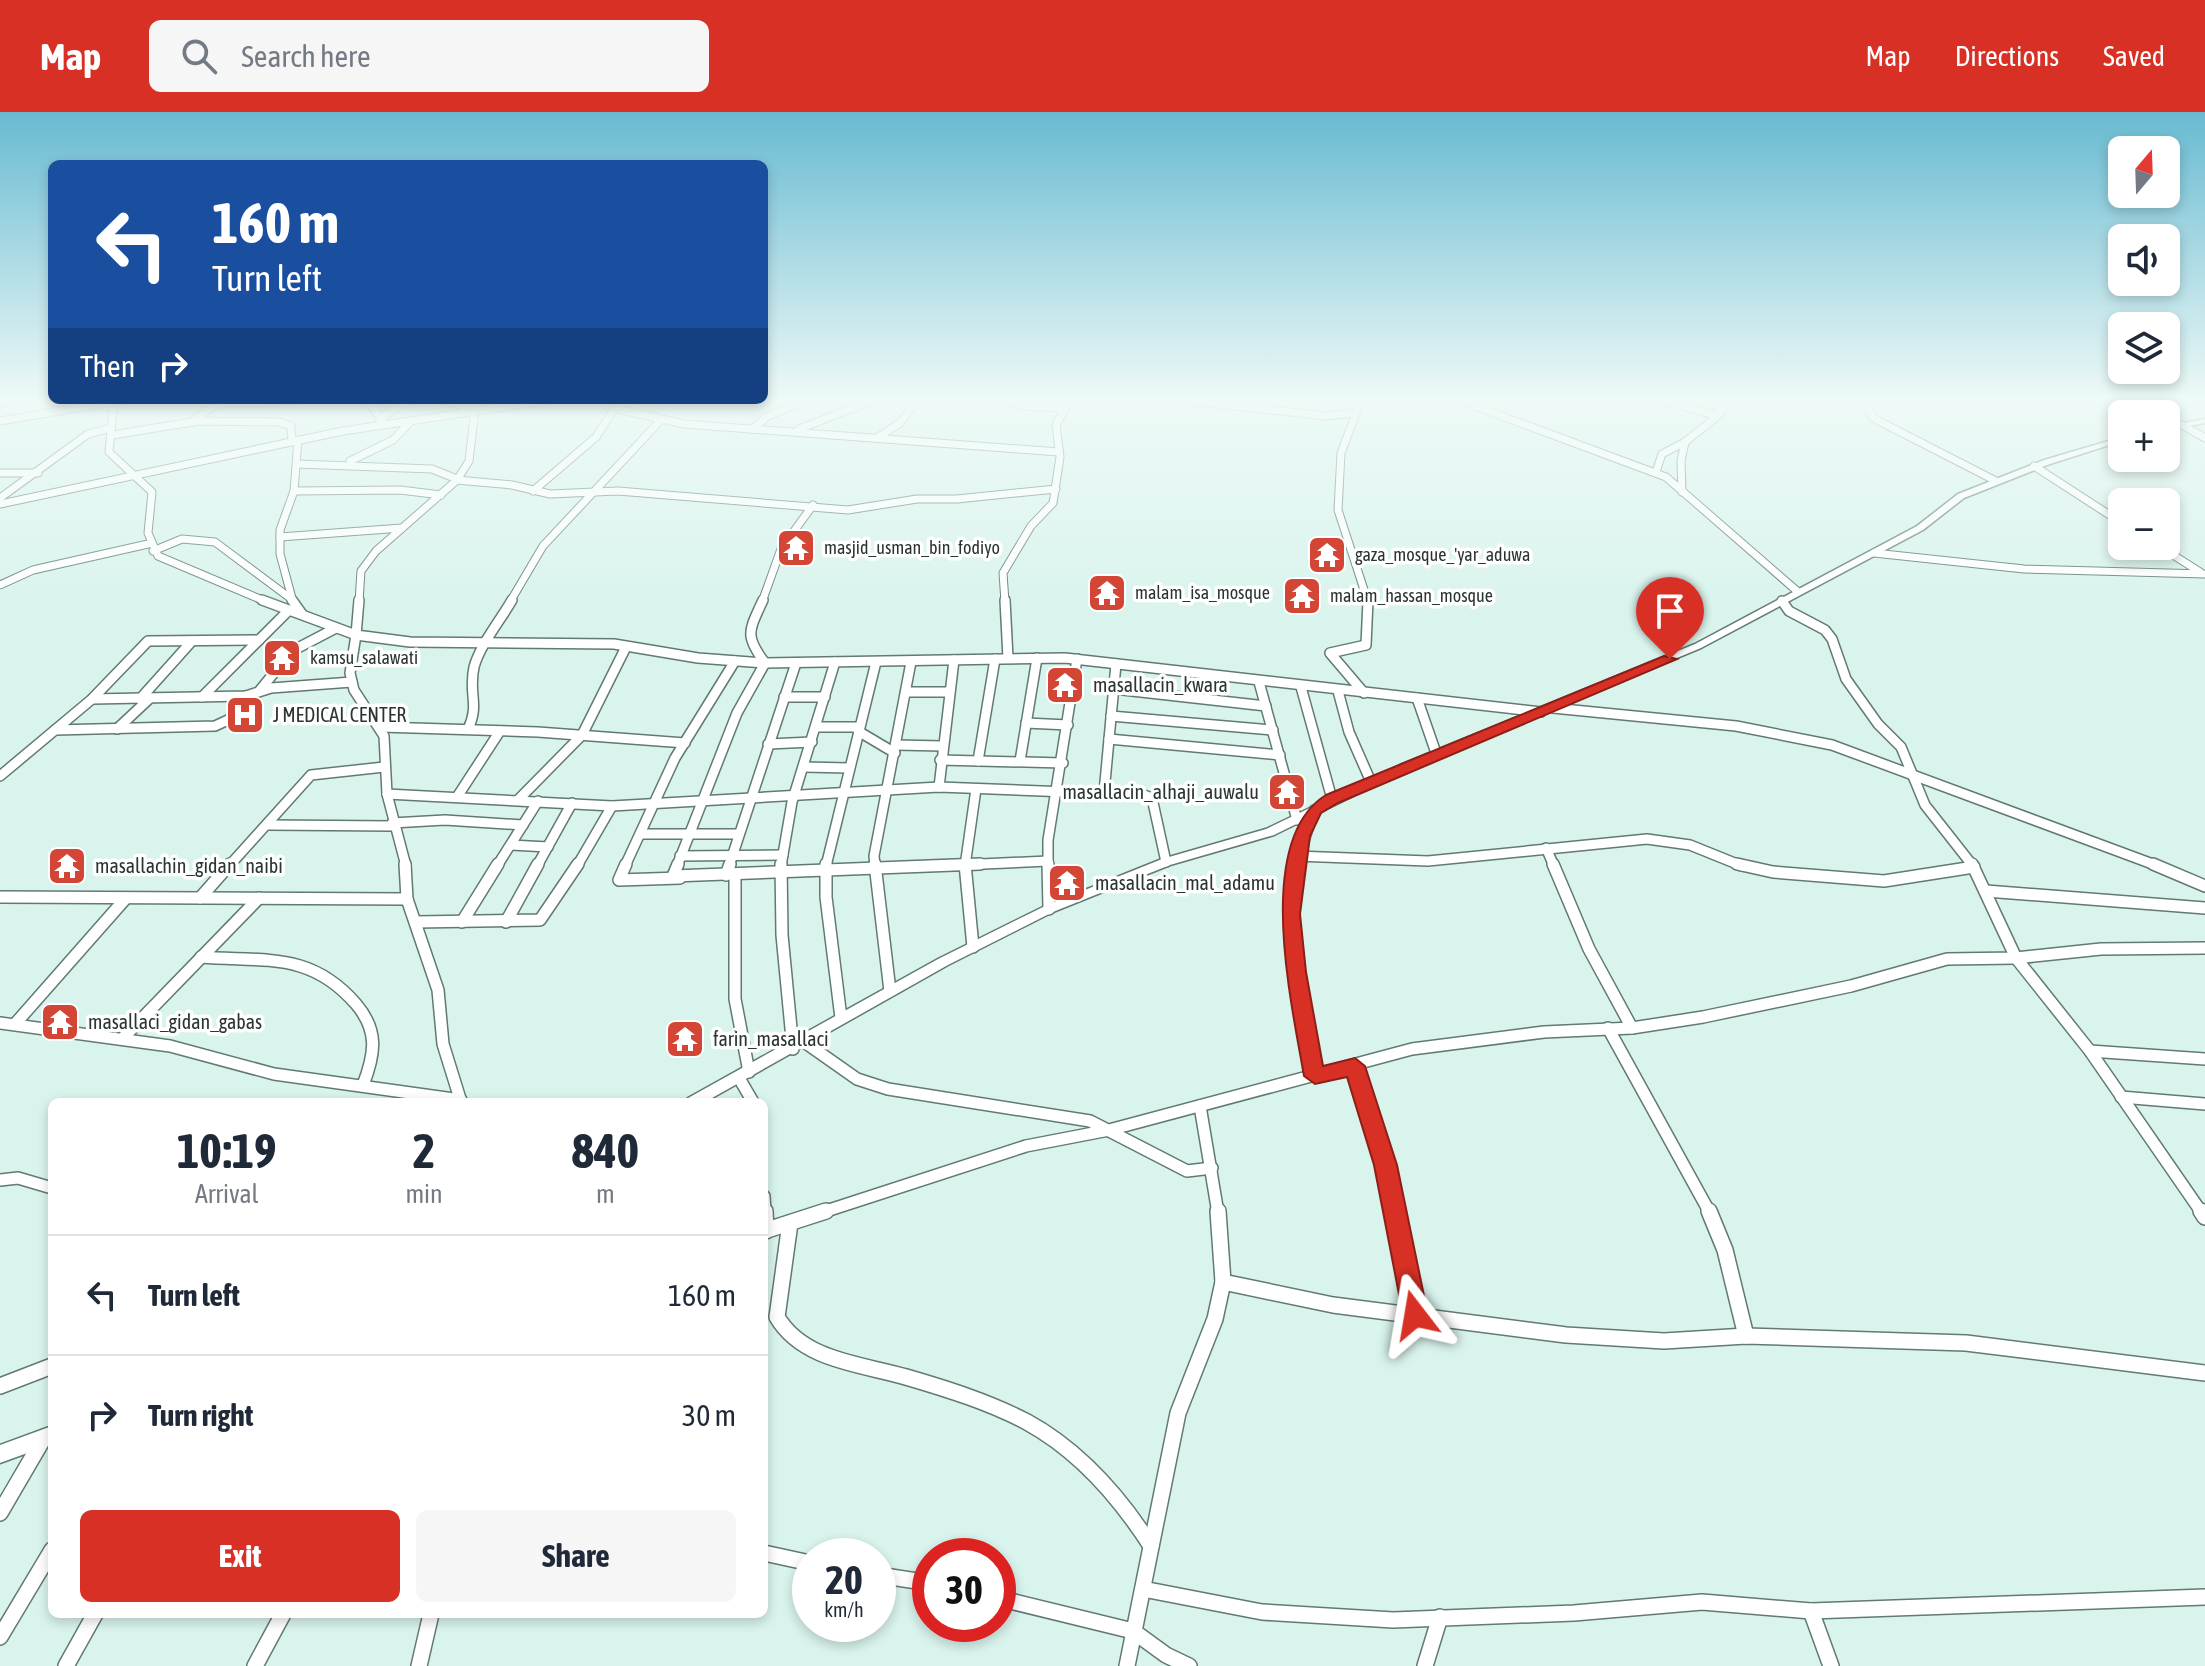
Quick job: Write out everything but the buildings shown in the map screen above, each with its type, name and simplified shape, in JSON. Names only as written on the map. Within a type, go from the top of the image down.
[{"type":"street","points":[[125,472],[152,492],[146,521],[151,548],[193,573],[356,635],[410,642],[556,641],[765,663],[1077,659],[1338,691],[1689,720],[1801,738],[1865,756],[1913,778],[2136,857],[2205,886]]},
{"type":"street","points":[[0,501],[158,472]]},
{"type":"street","points":[[290,598],[280,537],[284,513],[294,491],[296,472]]},
{"type":"street","points":[[438,472],[457,480],[512,485],[558,495],[594,493],[813,505],[848,510],[917,499],[957,499],[1056,489]]},
{"type":"street","points":[[460,1098],[443,1044],[438,990],[407,899],[406,868],[387,794],[381,727],[352,682],[350,673],[361,571],[376,551],[441,495],[462,472]]},
{"type":"street","points":[[533,491],[556,472]]},
{"type":"street","points":[[468,729],[476,712],[470,688],[475,663],[485,641],[508,611],[543,546],[614,472]]},
{"type":"street","points":[[1008,658],[1003,573],[1031,526],[1053,503],[1057,472]]},
{"type":"street","points":[[1338,472],[1344,538],[1354,554],[1367,593],[1366,645],[1330,653],[1364,693]]},
{"type":"street","points":[[1656,472],[1666,477],[1797,591]]},
{"type":"street","points":[[1681,472],[1682,492]]},
{"type":"street","points":[[1977,472],[1996,481]]},
{"type":"street","points":[[701,1098],[890,991],[1049,909],[1166,862],[1227,846],[1297,820],[1332,799],[1436,753],[1698,646],[1920,528],[1961,496],[2020,472]]},
{"type":"street","points":[[2043,472],[2108,514]]},
{"type":"street","points":[[0,473],[39,473]]},
{"type":"street","points":[[0,501],[39,473]]},
{"type":"street","points":[[294,491],[400,490],[441,495]]},
{"type":"street","points":[[765,663],[750,643],[749,631],[773,578],[781,549],[813,505]]},
{"type":"street","points":[[280,537],[403,528]]},
{"type":"street","points":[[0,585],[33,570],[151,548],[182,539],[215,542],[290,598],[305,618]]},
{"type":"street","points":[[1874,553],[2024,569],[2204,574]]},
{"type":"street","points":[[2180,559],[2204,574]]},
{"type":"street","points":[[1782,601],[1789,611],[1819,626],[1832,639],[1846,679],[1878,724],[1901,747],[1925,805],[1974,867],[2016,958],[2090,1051],[2205,1217]]},
{"type":"street","points":[[202,697],[289,610]]},
{"type":"street","points":[[259,692],[292,651],[336,628]]},
{"type":"street","points":[[0,776],[92,699],[148,641],[259,640]]},
{"type":"street","points":[[117,729],[192,641]]},
{"type":"street","points":[[518,800],[582,735],[626,647]]},
{"type":"street","points":[[1020,761],[1037,658]]},
{"type":"street","points":[[978,761],[995,659]]},
{"type":"street","points":[[1049,909],[1048,861],[1053,808],[1063,763],[1077,659]]},
{"type":"street","points":[[939,787],[954,660]]},
{"type":"street","points":[[735,661],[685,743],[619,880],[1048,861]]},
{"type":"street","points":[[798,1045],[782,874],[783,855],[795,797],[835,662]]},
{"type":"street","points":[[841,1018],[826,856],[876,662]]},
{"type":"street","points":[[890,991],[873,867],[911,662]]},
{"type":"street","points":[[680,878],[673,876],[701,800],[737,713],[765,663]]},
{"type":"street","points":[[752,1098],[737,1034],[730,857],[796,663]]},
{"type":"street","points":[[1104,793],[1116,664]]},
{"type":"street","points":[[92,699],[246,696],[352,682]]},
{"type":"street","points":[[1259,682],[1297,820]]},
{"type":"street","points":[[1301,687],[1332,799]]},
{"type":"street","points":[[1114,689],[1266,706]]},
{"type":"street","points":[[1338,691],[1349,732],[1371,782]]},
{"type":"street","points":[[906,692],[949,692]]},
{"type":"street","points":[[55,730],[215,726],[230,719],[246,696]]},
{"type":"street","points":[[784,697],[825,697]]},
{"type":"street","points":[[1417,698],[1436,753]]},
{"type":"street","points":[[1111,716],[1273,730]]},
{"type":"street","points":[[1026,723],[1068,725]]},
{"type":"street","points":[[381,727],[468,729],[685,743]]},
{"type":"street","points":[[817,727],[858,729],[895,749],[943,746]]},
{"type":"street","points":[[457,797],[500,731]]},
{"type":"street","points":[[1109,739],[1280,755]]},
{"type":"street","points":[[768,744],[812,742]]},
{"type":"street","points":[[940,760],[1063,763]]},
{"type":"street","points":[[200,898],[311,775],[384,767]]},
{"type":"street","points":[[804,767],[849,768]]},
{"type":"street","points":[[387,794],[612,806],[939,787],[1104,793],[1152,798],[1166,862]]},
{"type":"street","points":[[973,947],[965,863],[976,789]]},
{"type":"street","points":[[462,922],[538,801]]},
{"type":"street","points":[[506,922],[572,803]]},
{"type":"street","points":[[416,922],[533,922],[545,915],[591,846],[612,806]]},
{"type":"street","points":[[1314,810],[1296,856],[1291,914],[1296,972],[1315,1076]]},
{"type":"street","points":[[268,825],[393,824],[445,820],[523,825]]},
{"type":"street","points":[[641,834],[737,834]]},
{"type":"street","points":[[1296,856],[1428,861],[1647,839],[1670,841],[1757,870],[1884,881],[1974,867]]},
{"type":"street","points":[[511,845],[548,847]]},
{"type":"street","points":[[1546,848],[1589,949],[1632,1028]]},
{"type":"street","points":[[680,856],[783,855]]},
{"type":"street","points":[[1986,891],[2205,908]]},
{"type":"street","points":[[0,897],[407,899]]},
{"type":"street","points":[[15,1024],[82,952],[126,898]]},
{"type":"street","points":[[122,1039],[259,898]]},
{"type":"street","points":[[768,1230],[1026,1146],[1109,1130],[1412,1049],[1632,1028],[1851,986],[1947,959],[2016,958],[2101,949],[2205,948]]},
{"type":"street","points":[[201,957],[307,968],[326,974],[359,1008],[376,1035],[375,1054],[363,1085]]},
{"type":"street","points":[[0,1023],[170,1046],[274,1074],[443,1098]]},
{"type":"street","points":[[1608,1028],[1701,1191],[1725,1250],[1746,1336]]},
{"type":"street","points":[[798,1045],[847,1073],[888,1089],[1090,1121],[1187,1171],[1212,1168]]},
{"type":"street","points":[[2090,1051],[2205,1059]]},
{"type":"street","points":[[1355,1066],[1385,1165],[1415,1315]]},
{"type":"street","points":[[2121,1097],[2205,1104]]},
{"type":"street","points":[[1127,1666],[1178,1413],[1215,1319],[1223,1282],[1217,1190],[1200,1106]]},
{"type":"street","points":[[0,1180],[18,1178],[48,1187]]},
{"type":"street","points":[[790,1223],[777,1317],[780,1326],[822,1355],[847,1365],[888,1372],[969,1398],[1024,1420],[1051,1435],[1107,1483],[1152,1546]]},
{"type":"street","points":[[1223,1282],[1333,1305],[1566,1335],[1664,1341],[1746,1336],[1966,1343],[2205,1373]]},
{"type":"street","points":[[0,1386],[48,1368]]},
{"type":"street","points":[[0,1454],[47,1437]]},
{"type":"street","points":[[0,1513],[47,1437]]},
{"type":"street","points":[[768,1554],[792,1559]]},
{"type":"street","points":[[0,1637],[48,1557]]},
{"type":"street","points":[[1143,1589],[1262,1612],[1363,1619],[1574,1613],[1702,1602],[1811,1611],[2205,1597]]},
{"type":"street","points":[[1016,1602],[1133,1631],[1166,1655],[1189,1666]]},
{"type":"street","points":[[1811,1611],[1831,1666]]},
{"type":"street","points":[[1425,1666],[1440,1617]]},
{"type":"street","points":[[66,1666],[93,1618]]},
{"type":"street","points":[[255,1666],[281,1618]]},
{"type":"street","points":[[419,1666],[430,1618]]},
{"type":"place","name":"masjid_usman_bin_fodiyo","points":[[796,548]]},
{"type":"place","name":"gaza_mosque_'yar_aduwa","points":[[1327,555]]},
{"type":"place","name":"malam_isa_mosque","points":[[1107,593]]},
{"type":"place","name":"malam_hassan_mosque","points":[[1302,596]]},
{"type":"place","name":"kamsu_salawati","points":[[282,658]]},
{"type":"place","name":"masallacin_kwara","points":[[1065,685]]},
{"type":"place","name":"J MEDICAL CENTER","points":[[245,715]]},
{"type":"place","name":"masallacin_alhaji_auwalu","points":[[1287,792]]},
{"type":"place","name":"masallachin_gidan_naibi","points":[[67,866]]},
{"type":"place","name":"masallacin_mal_adamu","points":[[1067,883]]},
{"type":"place","name":"masallaci_gidan_gabas","points":[[60,1022]]},
{"type":"place","name":"farin_masallaci","points":[[685,1039]]},
{"type":"route","points":[[1415,1315],[1385,1165],[1355,1066],[1315,1076],[1296,972],[1291,914],[1296,856],[1302,836],[1314,810],[1332,799],[1436,753],[1670,659]]}]
